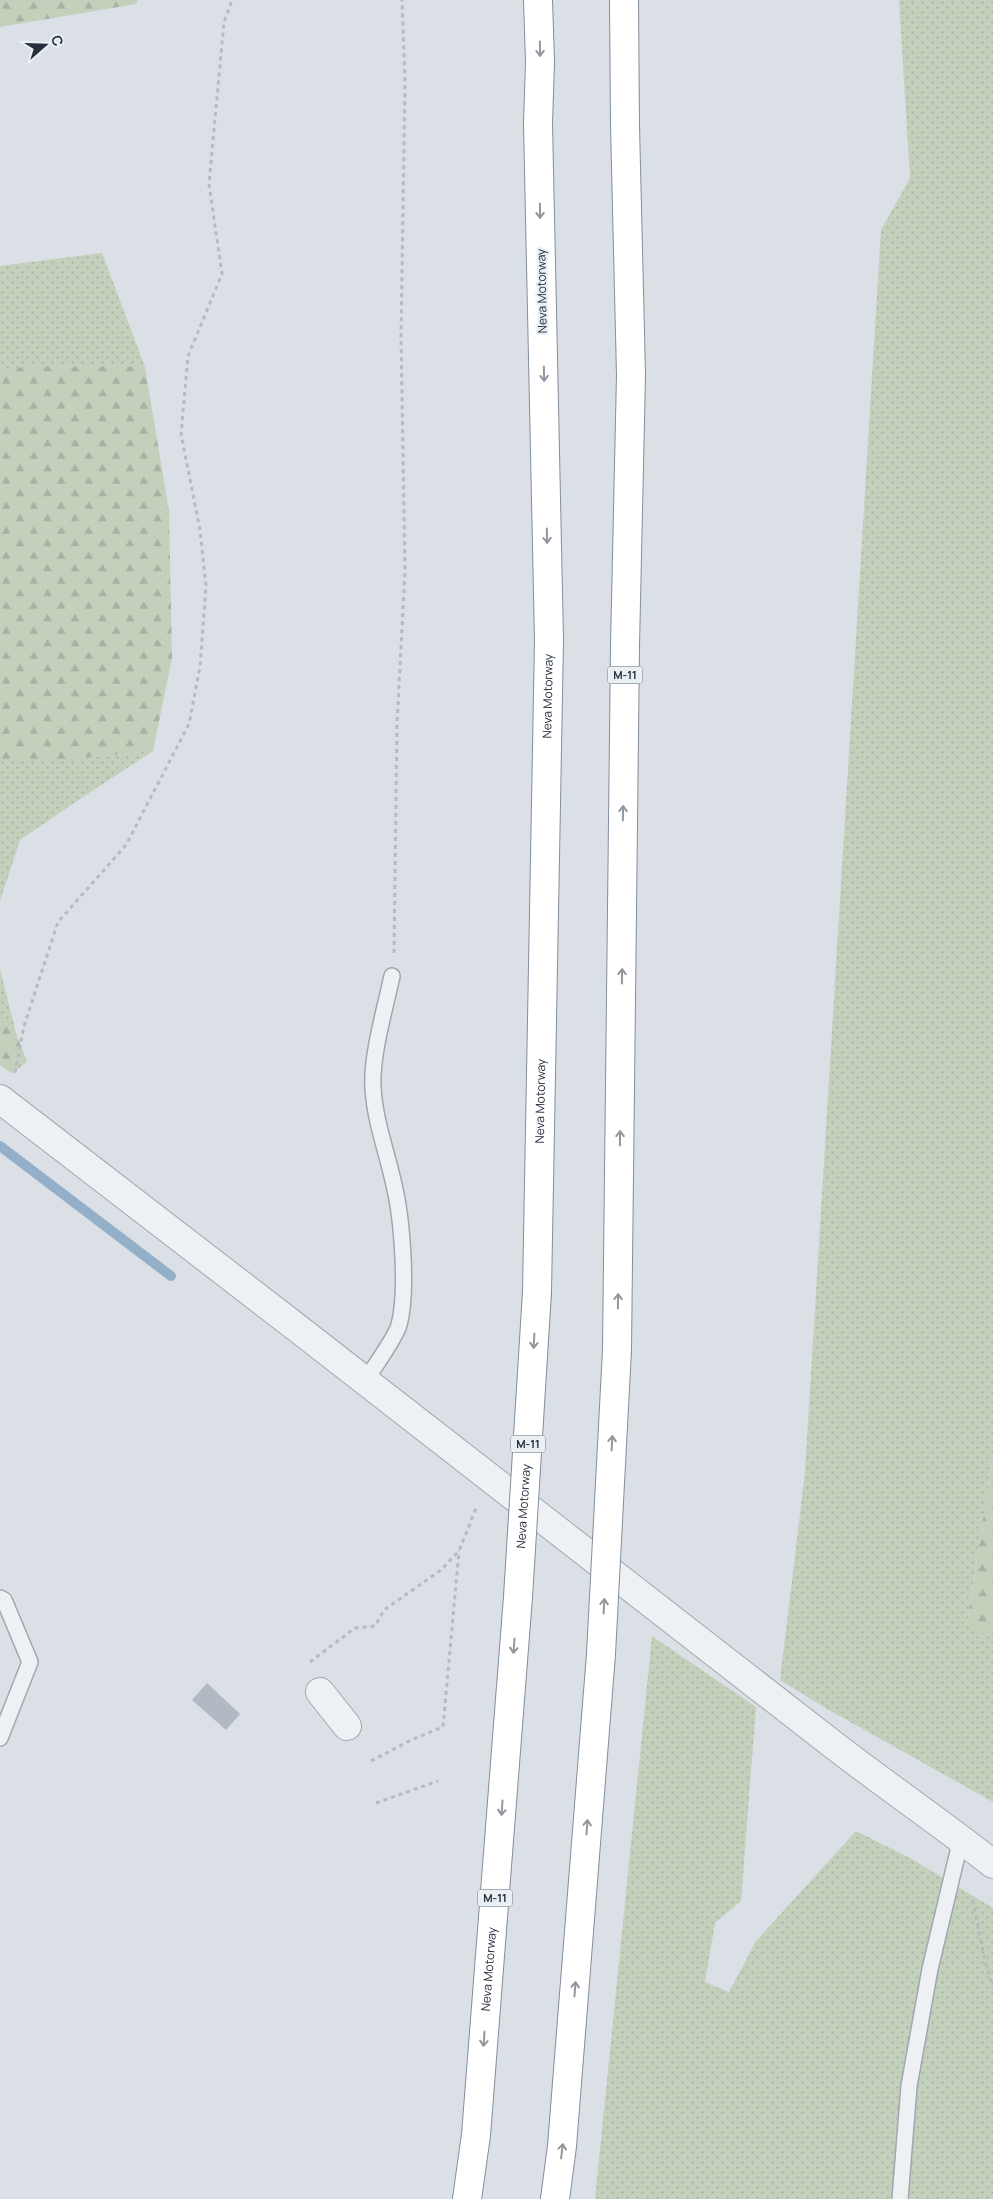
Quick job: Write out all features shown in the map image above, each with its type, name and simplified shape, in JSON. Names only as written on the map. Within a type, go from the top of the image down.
[{"type":"highway","name":"Neva Motorway","points":[[467,2199],[476,2135],[518,1597],[537,1292],[549,640],[538,123],[540,62],[538,0]]},
{"type":"highway","name":"М-11","points":[[556,2199],[562,2146],[601,1654],[617,1350],[625,646],[632,375],[625,125],[624,0]]},
{"type":"street","points":[[4,1103],[489,1475],[866,1771],[961,1838],[993,1864]]},
{"type":"street","points":[[320,1692],[346,1726]]},
{"type":"lane","points":[[366,1380],[399,1325],[403,1284],[401,1236],[394,1185],[378,1130],[373,1087],[378,1038],[392,976]]},
{"type":"lane","points":[[0,1598],[4,1600],[30,1662],[0,1738]]},
{"type":"lane","points":[[900,2199],[909,2086],[930,1968],[961,1838]]},
{"type":"path","points":[[4,1103],[24,1026],[58,922],[126,845],[189,724],[200,667],[206,586],[200,530],[181,434],[188,356],[222,274],[209,184],[224,22],[232,0]]},
{"type":"path","points":[[392,976],[395,936],[397,724],[406,571],[401,336],[405,81],[402,0]]},
{"type":"path","points":[[371,1761],[411,1740],[443,1727],[459,1551],[489,1475]]},
{"type":"path","points":[[308,1664],[355,1628],[375,1626],[384,1610],[441,1570],[459,1551]]},
{"type":"path","points":[[376,1803],[438,1781]]},
{"type":"path","points":[[972,1893],[984,1957],[993,1988]]},
{"type":"green space","points":[[0,0],[138,0],[136,4],[0,27]]},
{"type":"green space","points":[[899,0],[993,0],[993,1455],[967,1623],[993,1639],[993,1802],[829,1710],[780,1680],[805,1472],[881,230],[910,178]]},
{"type":"green space","points":[[102,253],[145,367],[26,366],[0,372],[0,266]]},
{"type":"green space","points":[[26,366],[145,367],[169,511],[172,658],[153,751],[70,759],[0,759],[0,372]]},
{"type":"green space","points":[[153,751],[20,840],[0,901],[0,759],[70,759]]},
{"type":"green space","points":[[0,969],[16,1033],[0,1020]]},
{"type":"green space","points":[[0,1020],[16,1033],[27,1062],[11,1073],[0,1065]]},
{"type":"green space","points":[[993,1455],[993,1639],[967,1624]]},
{"type":"green space","points":[[652,1636],[756,1707],[741,1901],[715,1923],[705,1982],[729,1992],[756,1941],[856,1831],[910,1858],[993,1908],[993,2199],[595,2199]]},
{"type":"building","points":[[207,1683],[240,1714],[226,1730],[192,1700]]},
{"type":"waterway","points":[[0,1146],[171,1276]]}]
